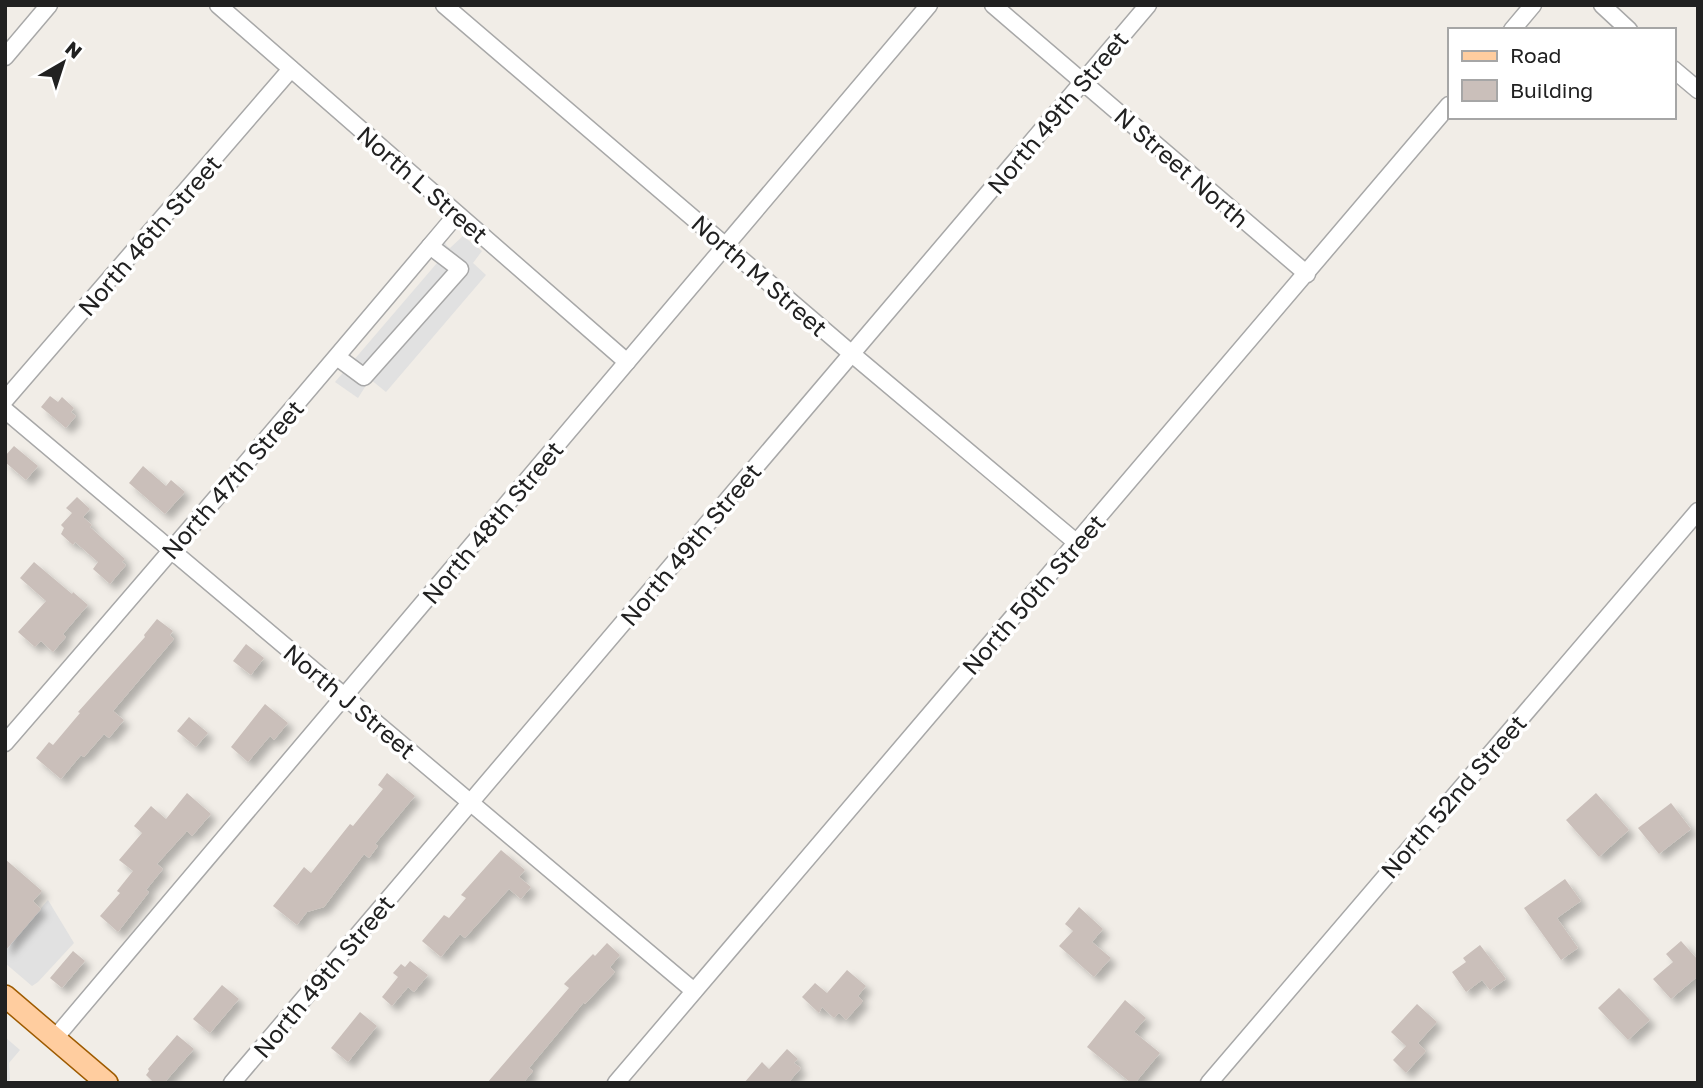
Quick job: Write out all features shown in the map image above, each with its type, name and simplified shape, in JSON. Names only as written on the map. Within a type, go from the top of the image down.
[{"type":"main road","points":[[5,996],[107,1083]]},
{"type":"street","points":[[5,57],[48,5]]},
{"type":"street","name":"North L Street","points":[[218,5],[627,362]]},
{"type":"street","name":"North M Street","points":[[444,5],[1077,543]]},
{"type":"street","name":"North 48th Street","points":[[55,1038],[929,5]]},
{"type":"street","name":"N Street North","points":[[993,5],[1307,274]]},
{"type":"street","name":"North 49th Street","points":[[232,1083],[1148,5]]},
{"type":"street","points":[[1514,28],[1533,5]]},
{"type":"street","points":[[1602,5],[1627,28]]},
{"type":"street","name":"North 46th Street","points":[[5,400],[291,69]]},
{"type":"street","points":[[1675,71],[1698,90]]},
{"type":"street","name":"North 50th Street","points":[[616,1083],[1448,106]]},
{"type":"street","name":"North 47th Street","points":[[5,743],[457,214]]},
{"type":"street","points":[[337,357],[364,377],[460,269],[430,246]]},
{"type":"street","name":"North J Street","points":[[5,410],[694,991]]},
{"type":"street","name":"North 52nd Street","points":[[1209,1083],[1698,511]]},
{"type":"shaded area","points":[[463,236],[482,251],[473,263],[486,275],[386,392],[370,379],[358,398],[335,382],[437,263],[431,257],[423,261],[444,241],[450,248]]},
{"type":"shaded area","points":[[48,900],[74,943],[32,986],[5,963],[5,950]]},
{"type":"shaded area","points":[[5,1037],[20,1050],[9,1063],[8,1083],[5,1083]]},
{"type":"building","points":[[50,396],[58,402],[62,397],[74,408],[71,412],[76,416],[66,428],[41,407]]},
{"type":"building","points":[[14,446],[38,466],[26,480],[5,462],[5,456]]},
{"type":"building","points":[[143,466],[166,486],[171,480],[185,492],[165,514],[129,483]]},
{"type":"building","points":[[77,497],[90,509],[83,517],[92,525],[90,527],[125,559],[122,562],[126,565],[110,584],[93,569],[98,562],[61,534],[64,528],[61,525],[72,513],[66,508]]},
{"type":"building","points":[[34,562],[88,605],[63,634],[66,637],[53,652],[41,641],[35,647],[18,632],[46,601],[20,578]]},
{"type":"building","points":[[157,619],[173,631],[170,635],[174,639],[113,711],[124,720],[109,738],[104,734],[84,757],[81,755],[61,779],[36,758],[49,742],[53,745],[80,713],[78,712],[145,637]]},
{"type":"building","points":[[246,644],[264,658],[251,675],[233,661]]},
{"type":"building","points":[[265,704],[288,723],[274,740],[270,736],[248,762],[231,747]]},
{"type":"building","points":[[189,717],[208,733],[196,747],[177,731]]},
{"type":"building","points":[[387,773],[415,796],[375,844],[378,846],[369,858],[364,854],[324,907],[307,912],[297,925],[273,906],[304,867],[311,873],[350,824],[353,826],[383,789],[378,785]]},
{"type":"building","points":[[187,793],[211,814],[192,836],[187,831],[157,864],[163,869],[118,932],[100,916],[120,893],[117,891],[133,871],[119,860],[142,833],[134,826],[151,806],[166,819]]},
{"type":"building","points":[[1596,793],[1629,830],[1599,857],[1566,820]]},
{"type":"building","points":[[1671,803],[1691,829],[1659,854],[1638,828]]},
{"type":"building","points":[[501,850],[525,870],[519,877],[531,887],[521,899],[509,889],[465,938],[460,934],[441,957],[422,941],[444,915],[449,918],[466,898],[461,895]]},
{"type":"building","points":[[5,859],[42,891],[33,901],[41,909],[5,951]]},
{"type":"building","points":[[1565,879],[1581,901],[1557,918],[1578,948],[1561,960],[1524,908]]},
{"type":"building","points":[[1079,907],[1103,929],[1092,942],[1111,958],[1094,977],[1059,946],[1073,931],[1065,924]]},
{"type":"building","points":[[1681,941],[1698,960],[1698,976],[1671,999],[1653,979],[1673,962],[1666,954]]},
{"type":"building","points":[[607,943],[620,955],[610,967],[615,972],[585,1004],[584,1002],[529,1068],[533,1071],[523,1083],[487,1083],[569,988],[564,984]]},
{"type":"building","points":[[1480,945],[1506,979],[1490,990],[1482,980],[1466,992],[1452,972],[1466,962],[1463,958]]},
{"type":"building","points":[[73,951],[85,961],[62,988],[50,978]]},
{"type":"building","points":[[410,961],[428,975],[414,992],[408,987],[392,1006],[382,997],[398,977],[393,973],[401,964],[405,967]]},
{"type":"building","points":[[847,970],[866,986],[858,996],[863,1001],[846,1020],[839,1013],[834,1018],[822,1007],[819,1013],[802,997],[815,983],[827,993]]},
{"type":"building","points":[[222,985],[239,999],[210,1033],[193,1019]]},
{"type":"building","points":[[1619,988],[1650,1020],[1628,1040],[1598,1008]]},
{"type":"building","points":[[1125,1000],[1146,1018],[1134,1032],[1160,1053],[1135,1083],[1131,1083],[1087,1047]]},
{"type":"building","points":[[1417,1004],[1437,1022],[1418,1043],[1426,1051],[1406,1073],[1393,1060],[1406,1046],[1391,1032]]},
{"type":"building","points":[[360,1012],[377,1026],[348,1062],[331,1048]]},
{"type":"building","points":[[177,1035],[194,1049],[164,1083],[154,1083],[146,1075],[148,1069]]},
{"type":"building","points":[[787,1049],[798,1059],[794,1063],[801,1068],[788,1083],[744,1083],[762,1062],[769,1069]]}]
